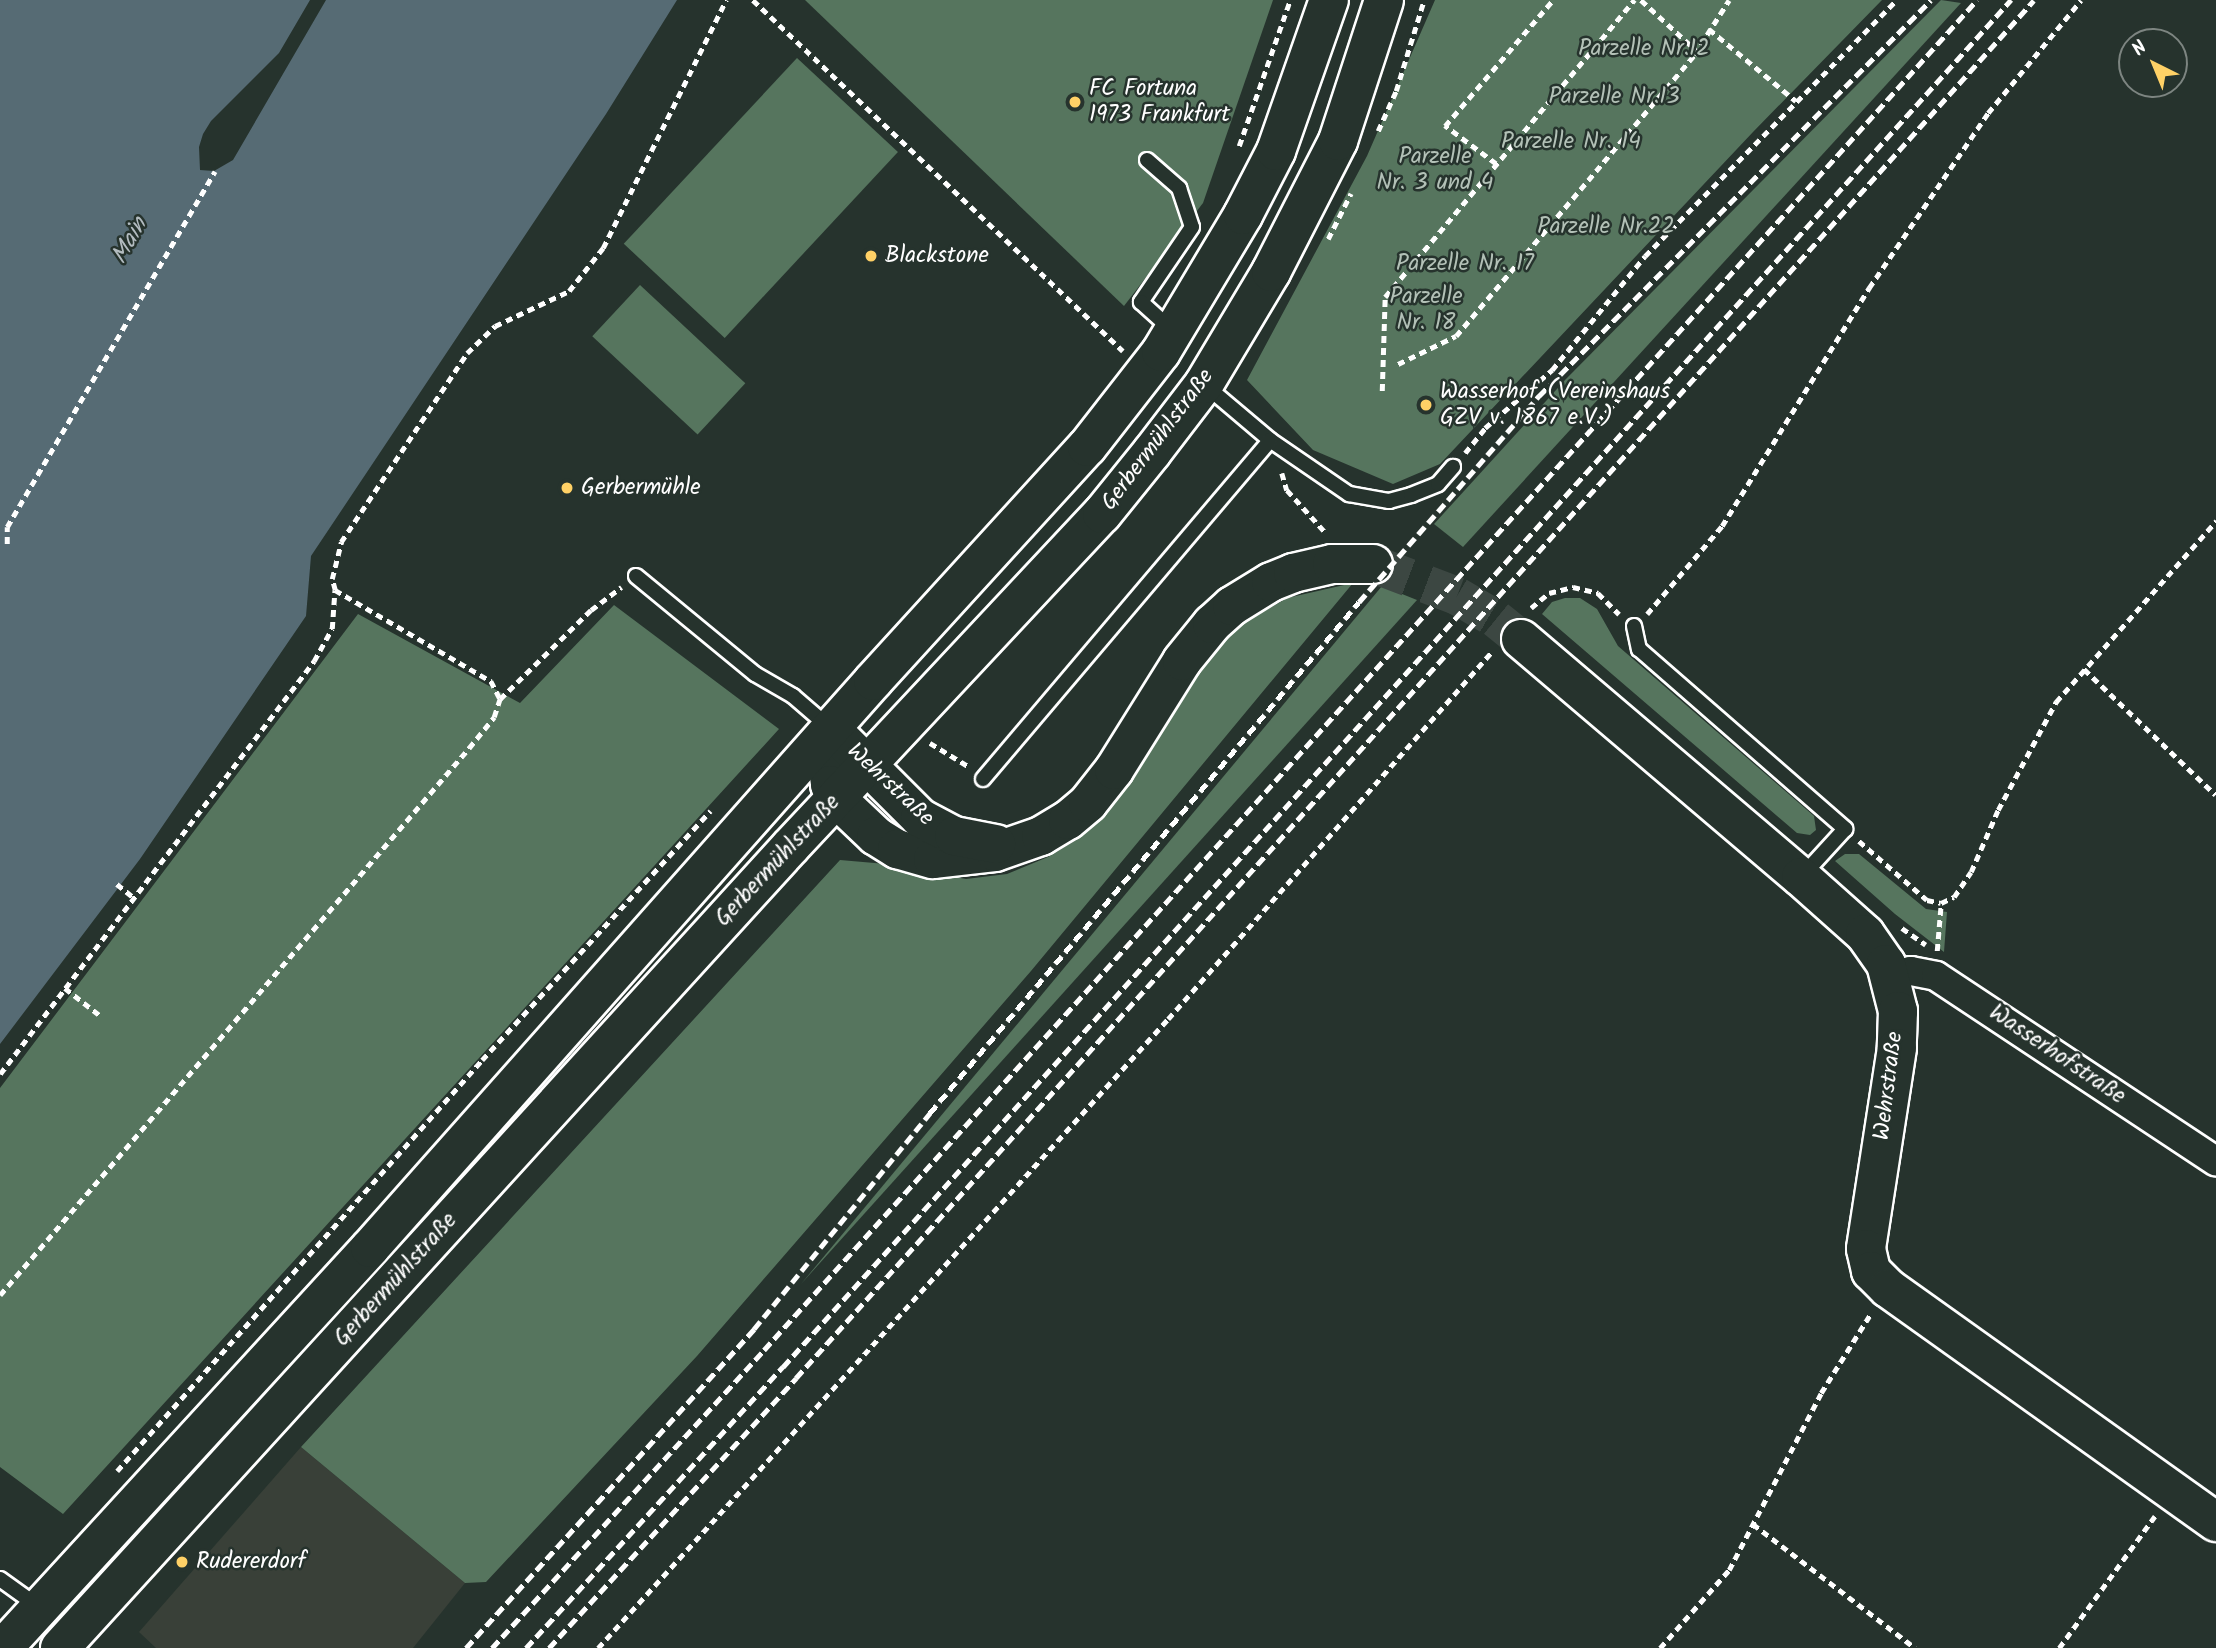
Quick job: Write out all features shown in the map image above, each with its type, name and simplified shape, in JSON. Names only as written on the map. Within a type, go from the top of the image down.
[{"type":"main road","name":"Gerbermühlstraße","points":[[3,1648],[370,1248],[831,729],[1072,464],[1174,332],[1222,254],[1276,151],[1329,0]]},
{"type":"main road","name":"Gerbermühlstraße","points":[[72,1641],[836,798],[1102,514],[1204,384],[1271,272],[1338,141],[1384,0]]},
{"type":"main road","name":"Wehrstraße","points":[[831,729],[826,767],[836,798],[876,836],[914,855],[933,859],[954,859],[1015,846],[1068,820],[1088,803],[1114,770],[1182,661],[1212,624],[1232,606],[1271,582],[1293,573],[1332,564],[1373,564]]},
{"type":"main road","name":"Wehrstraße","points":[[1517,630],[1865,934],[1890,975],[1898,1011],[1897,1048],[1866,1249],[1871,1271],[1888,1289],[2216,1522]]},
{"type":"main road","name":"Wehrstraße","points":[[831,729],[920,818],[941,831],[984,843],[1015,846]]},
{"type":"main road","points":[[41,1608],[72,1641]]},
{"type":"street","name":"Wasserhofstraße","points":[[1890,975],[1911,971],[1936,976],[2216,1161]]},
{"type":"lane","points":[[1147,160],[1179,188],[1192,227],[1141,302],[1174,332]]},
{"type":"lane","points":[[1204,384],[1270,440],[1349,494],[1389,501],[1438,484],[1453,467]]},
{"type":"lane","points":[[983,779],[1270,440]]},
{"type":"lane","points":[[636,576],[755,674],[793,696],[831,729]]},
{"type":"lane","points":[[1634,626],[1639,649],[1845,829],[1801,877]]},
{"type":"lane","points":[[0,1579],[41,1608]]},
{"type":"path","points":[[0,1074],[314,662],[332,629],[335,590],[332,579],[341,542],[467,353],[495,326],[569,291],[603,248],[726,0]]},
{"type":"path","points":[[753,0],[1124,352]]},
{"type":"path","points":[[1236,156],[1290,0]]},
{"type":"path","points":[[1496,164],[1445,126],[1553,0]]},
{"type":"path","points":[[1382,391],[1385,297],[1634,0]]},
{"type":"path","points":[[1641,0],[1696,50]]},
{"type":"path","points":[[1398,364],[1456,336],[1696,50],[1729,0]]},
{"type":"path","points":[[1453,467],[1485,428],[1552,370],[1645,256],[1897,0]]},
{"type":"path","points":[[598,1648],[1168,1019],[1549,593],[1561,589],[1585,588],[1598,593],[1634,626],[1661,601],[1723,526],[1869,288],[1980,124],[2081,0]]},
{"type":"path","points":[[1709,29],[1796,101]]},
{"type":"path","points":[[7,544],[7,527],[215,171]]},
{"type":"path","points":[[1287,490],[1328,536]]},
{"type":"path","points":[[1845,829],[1927,900],[1941,903],[1954,897],[1963,886],[1998,810],[2056,702],[2216,522]]},
{"type":"path","points":[[0,1295],[469,748],[494,717],[500,699],[591,610],[636,576]]},
{"type":"path","points":[[335,590],[491,681],[500,699]]},
{"type":"path","points":[[2084,669],[2216,795]]},
{"type":"path","points":[[927,741],[961,760]]},
{"type":"path","points":[[114,1474],[482,1060],[714,807]]},
{"type":"path","points":[[117,884],[134,898]]},
{"type":"path","points":[[1937,953],[1941,903]]},
{"type":"path","points":[[65,988],[102,1017]]},
{"type":"path","points":[[1660,1648],[1729,1570],[1826,1384],[1888,1289]]},
{"type":"path","points":[[2059,1648],[2174,1490]]},
{"type":"path","points":[[1753,1524],[1915,1648]]},
{"type":"shaded area","points":[[301,1447],[465,1583],[413,1648],[156,1648],[139,1632]]},
{"type":"green space","name":"FC Fortuna 1973 Frankfurt","points":[[805,0],[1273,0],[1203,203],[1124,306]]},
{"type":"green space","points":[[1435,0],[1882,0],[1753,132],[1440,464],[1393,484],[1313,450],[1247,380],[1367,156]]},
{"type":"green space","points":[[1941,0],[1961,3],[1463,547],[1434,524],[1566,379]]},
{"type":"green space","points":[[797,58],[898,152],[725,338],[624,244]]},
{"type":"green space","points":[[640,285],[745,383],[698,434],[592,336]]},
{"type":"green space","points":[[1353,583],[1031,971],[697,1356],[486,1582],[465,1583],[301,1447],[840,860],[886,864],[966,879],[1007,874],[1048,857],[1078,839],[1112,807],[1201,668],[1239,626],[1287,598]]},
{"type":"green space","points":[[1382,586],[1417,600],[801,1284]]},
{"type":"green space","points":[[1565,598],[1580,598],[1597,609],[1618,646],[1814,816],[1816,830],[1810,835],[1797,833],[1542,614],[1552,602]]},
{"type":"green space","points":[[614,605],[779,729],[63,1514],[0,1467],[0,1088],[358,614],[520,703]]},
{"type":"green space","points":[[1845,854],[1859,854],[1926,909],[1947,912],[1944,952],[1895,914],[1835,861]]},
{"type":"water","name":"Main","points":[[0,0],[310,0],[279,53],[211,121],[203,134],[199,147],[200,170],[214,171],[233,160],[326,0],[677,0],[606,114],[311,556],[306,616],[140,859],[0,1044]]},
{"type":"tunnel","points":[[1373,564],[1457,596],[1496,619],[1521,639]]},
{"type":"railway","points":[[466,1648],[754,1329],[930,1113],[1359,602],[1539,396],[1931,0]]},
{"type":"railway","points":[[492,1648],[764,1350],[1977,0]]},
{"type":"railway","points":[[526,1648],[783,1367],[2011,0]]},
{"type":"railway","points":[[549,1648],[796,1378],[2034,0]]},
{"type":"place","name":"FC Fortuna 1973 Frankfurt","points":[[1075,102]]},
{"type":"place","name":"Blackstone","points":[[871,256]]},
{"type":"place","name":"Wasserhof (Vereinshaus GZV v. 1867 e.V.)","points":[[1426,405]]},
{"type":"place","name":"Gerbermühle","points":[[567,488]]},
{"type":"place","name":"Rudererdorf","points":[[182,1562]]},
{"type":"park label","name":"Parzelle Nr.12","points":[[1644,49]]},
{"type":"park label","name":"Parzelle Nr.13","points":[[1614,97]]},
{"type":"park label","name":"Parzelle Nr. 14","points":[[1571,142]]},
{"type":"park label","name":"Parzelle Nr. 3 und 4","points":[[1435,170]]},
{"type":"park label","name":"Parzelle Nr.22","points":[[1606,227]]},
{"type":"park label","name":"Parzelle Nr. 17","points":[[1465,264]]},
{"type":"park label","name":"Parzelle Nr. 18","points":[[1426,310]]}]
